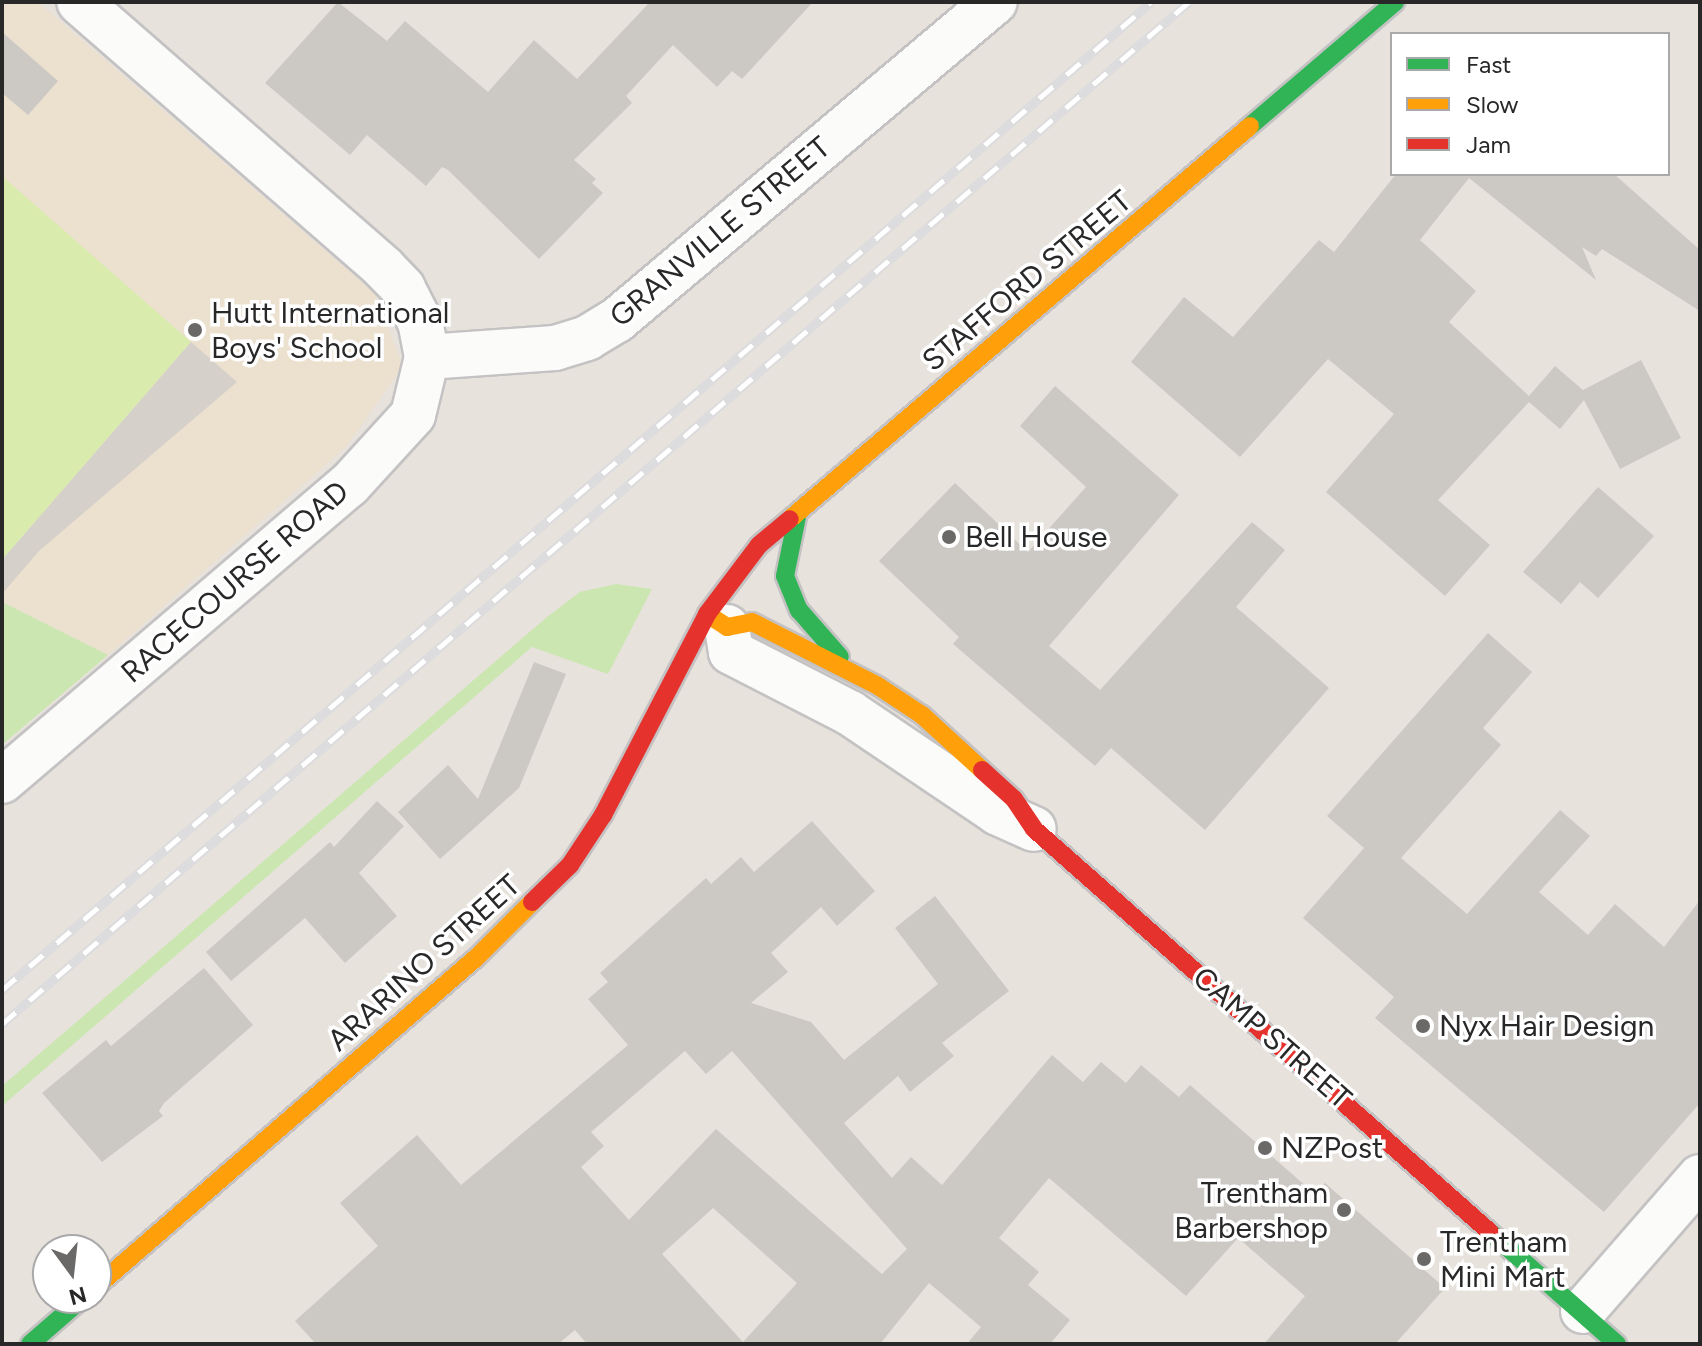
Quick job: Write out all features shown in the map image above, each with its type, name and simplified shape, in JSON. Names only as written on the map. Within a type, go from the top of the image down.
[{"type":"street","points":[[79,2],[383,267],[403,288],[420,322],[427,357]]},
{"type":"street","name":"GRANVILLE STREET","points":[[427,357],[555,348],[587,338],[617,320],[995,2]]},
{"type":"street","name":"STAFFORD STREET","points":[[717,620],[759,545],[1395,2]]},
{"type":"street","name":"RACECOURSE ROAD","points":[[2,781],[349,485],[413,415],[427,357]]},
{"type":"street","points":[[798,512],[785,562],[790,591],[851,672]]},
{"type":"street","name":"CAMP STREET","points":[[1034,829],[998,813],[850,713],[731,652],[717,620],[752,622],[851,672],[922,715],[1014,799],[1034,829],[1617,1344]]},
{"type":"street","name":"ARARINO STREET","points":[[112,1273],[533,906],[570,865],[603,815],[717,620]]},
{"type":"street","points":[[1583,1311],[1700,1177]]},
{"type":"street","points":[[30,1344],[65,1314]]},
{"type":"shaded area","name":"Hutt International Boys' School","points":[[2,2],[38,2],[374,293],[403,366],[347,446],[108,655],[2,602]]},
{"type":"shaded area","points":[[191,342],[237,382],[39,551],[2,594],[2,560]]},
{"type":"green space","points":[[2,176],[191,342],[2,560]]},
{"type":"green space","points":[[616,584],[652,589],[608,674],[532,647],[2,1106],[2,1086],[547,617],[580,592]]},
{"type":"green space","points":[[2,602],[108,655],[2,745]]},
{"type":"building","points":[[338,2],[387,41],[405,21],[488,92],[534,40],[577,79],[650,2],[813,2],[742,79],[732,71],[717,87],[673,45],[626,96],[632,103],[574,160],[596,179],[592,183],[603,193],[539,259],[448,170],[442,167],[426,186],[367,135],[350,155],[265,83]]},
{"type":"building","points":[[2,32],[58,81],[28,115],[2,93]]},
{"type":"building","points":[[1394,176],[1616,176],[1700,250],[1700,311],[1602,249],[1596,256],[1582,247],[1596,280],[1469,178],[1420,240],[1476,291],[1449,322],[1529,396],[1555,366],[1583,390],[1641,360],[1681,438],[1620,469],[1584,400],[1560,429],[1529,402],[1438,500],[1490,545],[1445,596],[1326,492],[1394,414],[1328,359],[1240,457],[1131,362],[1184,297],[1233,337],[1319,240],[1334,252]]},
{"type":"building","points":[[1055,386],[1179,495],[1049,646],[1100,690],[1252,522],[1285,550],[1236,607],[1329,688],[1205,830],[1111,748],[1095,766],[953,644],[959,637],[879,561],[955,483],[1028,552],[1086,487],[1020,426]]},
{"type":"building","points":[[1598,487],[1654,536],[1598,598],[1580,582],[1561,604],[1523,572]]},
{"type":"building","points":[[1488,633],[1532,672],[1483,728],[1501,745],[1401,858],[1467,914],[1560,810],[1590,836],[1539,892],[1588,935],[1615,904],[1664,947],[1700,900],[1700,1103],[1604,1212],[1375,1018],[1394,997],[1303,918],[1364,848],[1327,816]]},
{"type":"building","points":[[534,662],[566,674],[519,788],[440,859],[398,812],[448,765],[478,799]]},
{"type":"building","points":[[377,801],[404,826],[359,873],[397,916],[345,963],[305,918],[231,981],[206,952],[330,842],[334,847]]},
{"type":"building","points":[[812,821],[875,891],[837,926],[821,907],[771,953],[788,972],[751,1003],[811,1022],[844,1060],[938,984],[895,928],[935,896],[1009,991],[942,1043],[954,1056],[910,1092],[898,1076],[844,1123],[892,1178],[911,1157],[942,1185],[1052,1055],[1083,1082],[1101,1062],[1126,1083],[1141,1065],[1179,1097],[1190,1085],[1315,1194],[1325,1183],[1445,1288],[1395,1344],[1264,1344],[1305,1296],[1238,1238],[1186,1296],[1049,1178],[999,1238],[1039,1272],[1028,1285],[1070,1320],[1050,1344],[967,1344],[981,1327],[929,1283],[880,1344],[587,1344],[575,1330],[558,1344],[316,1344],[295,1321],[378,1246],[340,1203],[417,1135],[461,1185],[628,1045],[588,999],[608,982],[600,973],[706,878],[711,884],[741,857],[754,872]],"holes":[[[685,1051],[706,1074],[732,1051],[907,1249],[882,1274],[716,1129],[629,1220],[581,1167],[604,1146],[591,1132]],[[713,1208],[797,1283],[743,1342],[662,1254]]]},
{"type":"building","points":[[204,968],[253,1025],[164,1103],[159,1111],[163,1116],[102,1162],[42,1093],[106,1040],[111,1046]]},
{"type":"railway","points":[[2,990],[1151,2]]},
{"type":"railway","points":[[2,1024],[1189,2]]},
{"type":"traffic: fast","points":[[1250,126],[1395,2]]},
{"type":"traffic: fast","points":[[798,512],[785,576],[799,610],[840,657]]},
{"type":"traffic: fast","points":[[1491,1233],[1617,1344]]},
{"type":"traffic: fast","points":[[30,1344],[65,1314]]},
{"type":"traffic: slow","points":[[790,519],[1250,126]]},
{"type":"traffic: slow","points":[[707,614],[727,627],[752,622],[878,686],[922,715],[982,770]]},
{"type":"traffic: slow","points":[[112,1273],[474,960],[532,902]]},
{"type":"traffic: jam","points":[[532,902],[570,865],[603,815],[707,614],[759,545],[790,519]]},
{"type":"traffic: jam","points":[[982,770],[1014,799],[1034,829],[1491,1233]]},
{"type":"place","name":"Hutt International Boys' School","points":[[195,330]]},
{"type":"place","name":"Bell House","points":[[949,537]]},
{"type":"place","name":"Nyx Hair Design","points":[[1423,1026]]},
{"type":"place","name":"NZPost","points":[[1265,1148]]},
{"type":"place","name":"Trentham Barbershop","points":[[1344,1210]]},
{"type":"place","name":"Trentham Mini Mart","points":[[1424,1259]]}]
